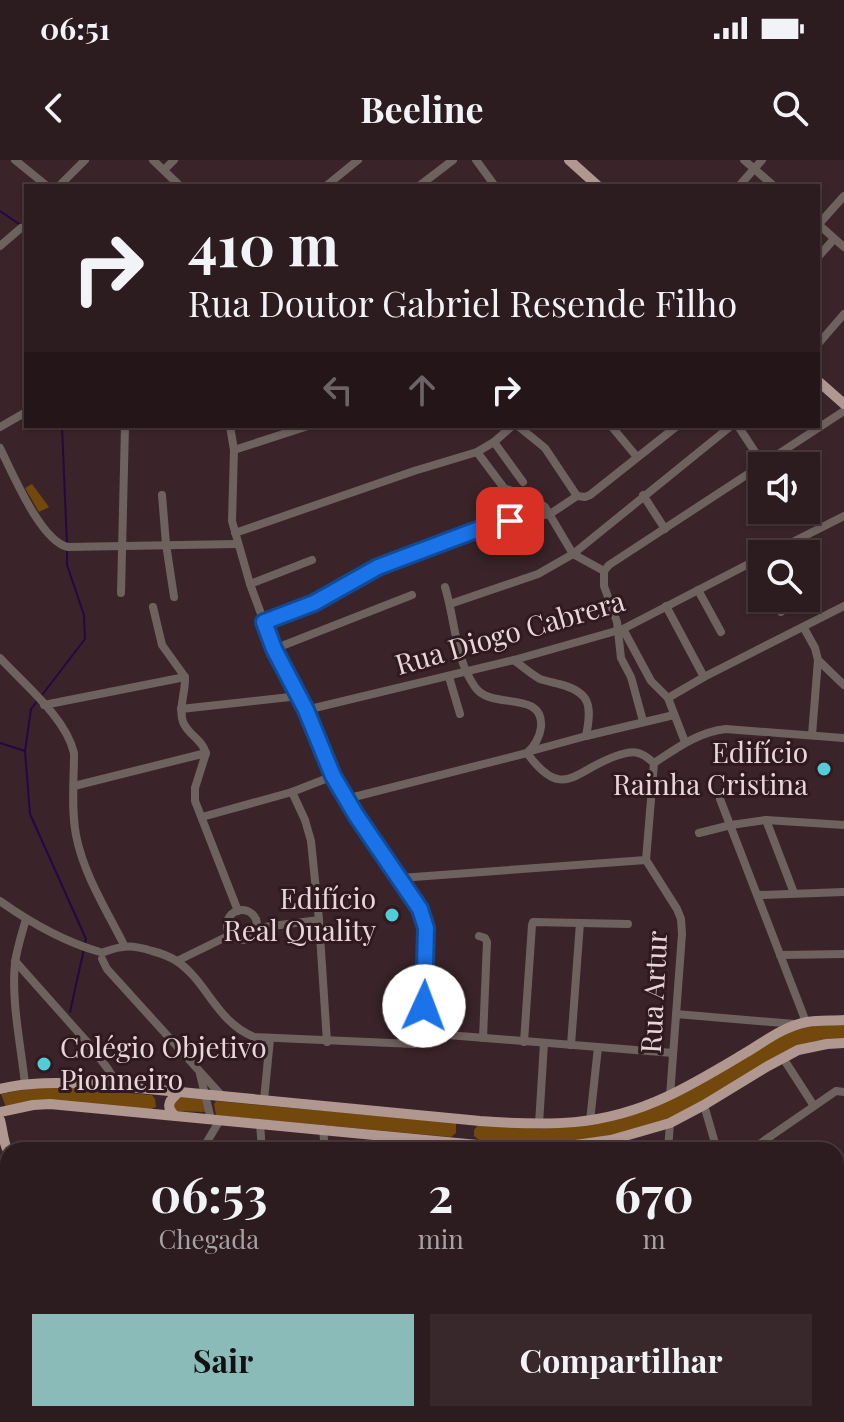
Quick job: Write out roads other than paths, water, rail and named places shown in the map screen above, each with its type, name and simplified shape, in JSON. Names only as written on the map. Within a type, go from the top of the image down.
[{"type":"main road","points":[[569,160],[596,184]]},
{"type":"main road","points":[[820,383],[844,404]]},
{"type":"main road","points":[[0,1089],[55,1082],[118,1085],[264,1100],[458,1127],[480,1121],[539,1124],[590,1121],[629,1112],[670,1096],[764,1041],[803,1023],[844,1020]]},
{"type":"main road","points":[[604,1142],[670,1123],[783,1058],[812,1047],[844,1044]]},
{"type":"main road","points":[[152,1089],[159,1102],[154,1113]]},
{"type":"main road","points":[[174,1115],[169,1104],[180,1091]]},
{"type":"main road","points":[[0,1112],[50,1104],[450,1142],[455,1139],[458,1127]]},
{"type":"main road","points":[[0,1120],[4,1142]]},
{"type":"main road","points":[[476,1142],[472,1133],[473,1126],[480,1121]]},
{"type":"street","points":[[15,160],[45,184]]},
{"type":"street","points":[[61,184],[85,160]]},
{"type":"street","points":[[153,160],[178,184]]},
{"type":"street","points":[[164,170],[174,160]]},
{"type":"street","points":[[328,184],[358,160]]},
{"type":"street","points":[[422,184],[453,160]]},
{"type":"street","points":[[476,160],[494,184]]},
{"type":"street","points":[[744,160],[772,184]]},
{"type":"street","points":[[741,184],[762,160]]},
{"type":"street","points":[[820,222],[844,196]]},
{"type":"street","points":[[820,226],[844,247]]},
{"type":"street","points":[[0,246],[21,228]]},
{"type":"street","points":[[820,255],[834,239]]},
{"type":"street","points":[[820,342],[844,314]]},
{"type":"street","points":[[820,427],[844,411]]},
{"type":"street","points":[[0,427],[24,413]]},
{"type":"street","points":[[121,593],[125,428]]},
{"type":"street","points":[[102,955],[124,945],[154,951],[177,961],[229,1022],[254,1037],[414,1044],[420,1041],[423,1033],[426,928],[420,909],[333,776],[306,710],[274,649],[235,533],[232,508],[234,450],[230,428]]},
{"type":"street","points":[[235,533],[477,452],[512,428]]},
{"type":"street","points":[[518,428],[545,448],[577,496]]},
{"type":"street","points":[[613,428],[637,457]]},
{"type":"street","points":[[264,622],[314,603],[363,574],[417,552],[479,529],[550,514],[577,496],[590,495],[674,428]]},
{"type":"street","points":[[450,604],[538,574],[573,554],[728,428]]},
{"type":"street","points":[[739,428],[755,452]]},
{"type":"street","points":[[781,452],[818,428]]},
{"type":"street","points":[[234,450],[279,430]]},
{"type":"street","points":[[494,442],[523,482]]},
{"type":"street","points":[[0,448],[28,505],[61,546],[238,544]]},
{"type":"street","points":[[477,452],[504,488],[540,502],[573,554],[604,571]]},
{"type":"street","points":[[685,742],[668,698],[651,681],[621,629],[604,586],[604,571],[748,474]]},
{"type":"street","points":[[162,495],[174,597]]},
{"type":"street","points":[[643,495],[665,529]]},
{"type":"street","points":[[797,540],[844,516]]},
{"type":"street","points":[[250,584],[312,560]]},
{"type":"street","name":"Rua Diogo Cabrera","points":[[306,710],[449,677],[621,629],[748,565]]},
{"type":"street","points":[[445,587],[458,643],[474,687],[485,697],[537,709],[540,733],[528,752]]},
{"type":"street","points":[[698,590],[721,632]]},
{"type":"street","points":[[274,649],[412,595]]},
{"type":"street","points":[[666,606],[704,677]]},
{"type":"street","points":[[668,698],[844,606]]},
{"type":"street","points":[[153,607],[162,645],[185,677],[182,721],[203,744],[206,753],[194,794],[238,911]]},
{"type":"street","points":[[804,628],[818,660],[812,735]]},
{"type":"street","points":[[621,629],[621,658],[631,677],[643,721]]},
{"type":"street","points":[[514,660],[539,678],[570,687],[584,696],[589,710],[586,736]]},
{"type":"street","points":[[818,660],[844,685]]},
{"type":"street","points":[[1,663],[44,705],[71,742],[74,753],[75,832],[79,851],[124,945]]},
{"type":"street","points":[[44,705],[185,677]]},
{"type":"street","points":[[449,677],[460,714]]},
{"type":"street","points":[[181,709],[299,696]]},
{"type":"street","points":[[346,799],[674,715]]},
{"type":"street","points":[[654,763],[685,742],[715,730],[844,738]]},
{"type":"street","points":[[528,752],[547,775],[560,780],[579,775],[609,758],[628,752],[637,752],[654,763]]},
{"type":"street","points":[[74,786],[206,753]]},
{"type":"street","points":[[400,878],[646,860],[654,763]]},
{"type":"street","points":[[202,817],[292,792],[333,776]]},
{"type":"street","points":[[292,792],[309,830],[327,1042]]},
{"type":"street","points":[[676,1014],[803,1023],[759,895],[720,799]]},
{"type":"street","points":[[766,820],[794,893]]},
{"type":"street","points":[[699,833],[766,820],[844,825]]},
{"type":"street","name":"Rua Artur","points":[[646,860],[681,919],[670,1096]]},
{"type":"street","points":[[759,895],[844,892]]},
{"type":"street","points":[[0,901],[65,940],[102,955],[107,969],[222,1096]]},
{"type":"street","points":[[245,910],[254,916],[257,928],[251,937],[240,940],[230,935],[227,920],[234,912],[245,910]]},
{"type":"street","points":[[25,1084],[15,996],[15,961],[26,919]]},
{"type":"street","points":[[257,928],[319,920]]},
{"type":"street","points":[[524,1042],[532,923],[628,924]]},
{"type":"street","points":[[571,1045],[580,923]]},
{"type":"street","points":[[177,961],[230,935]]},
{"type":"street","points":[[479,936],[487,942],[483,1038]]},
{"type":"street","points":[[780,955],[844,954]]},
{"type":"street","points":[[15,961],[94,1051],[118,1085]]},
{"type":"street","points":[[759,1021],[765,1030],[764,1041]]},
{"type":"street","points":[[423,1033],[673,1053]]},
{"type":"street","points":[[264,1100],[270,1039]]},
{"type":"street","points":[[539,1124],[544,1043]]},
{"type":"street","points":[[590,1121],[598,1047]]},
{"type":"street","points":[[783,1058],[814,1106]]},
{"type":"street","points":[[200,1073],[204,1094],[215,1120],[205,1142]]},
{"type":"street","points":[[762,1142],[836,1091],[844,1092]]},
{"type":"street","points":[[704,1105],[715,1142]]},
{"type":"street","points":[[669,1142],[670,1123]]},
{"type":"street","points":[[260,1124],[261,1142]]},
{"type":"street","points":[[323,1129],[324,1142]]},
{"type":"waterway","points":[[0,211],[19,224]]},
{"type":"waterway","points":[[62,428],[67,545]]},
{"type":"waterway","points":[[42,695],[85,639],[84,615],[67,565],[67,551]]},
{"type":"waterway","points":[[38,700],[31,709],[25,751],[30,814],[86,939],[85,943]]},
{"type":"waterway","points":[[0,743],[25,751]]},
{"type":"waterway","points":[[70,1012],[84,949]]},
{"type":"place","name":"Edifício Rainha Cristina","points":[[824,769]]},
{"type":"place","name":"Edifício Real Quality","points":[[392,915]]},
{"type":"place","name":"Colégio Objetivo Pionneiro","points":[[44,1064]]}]
